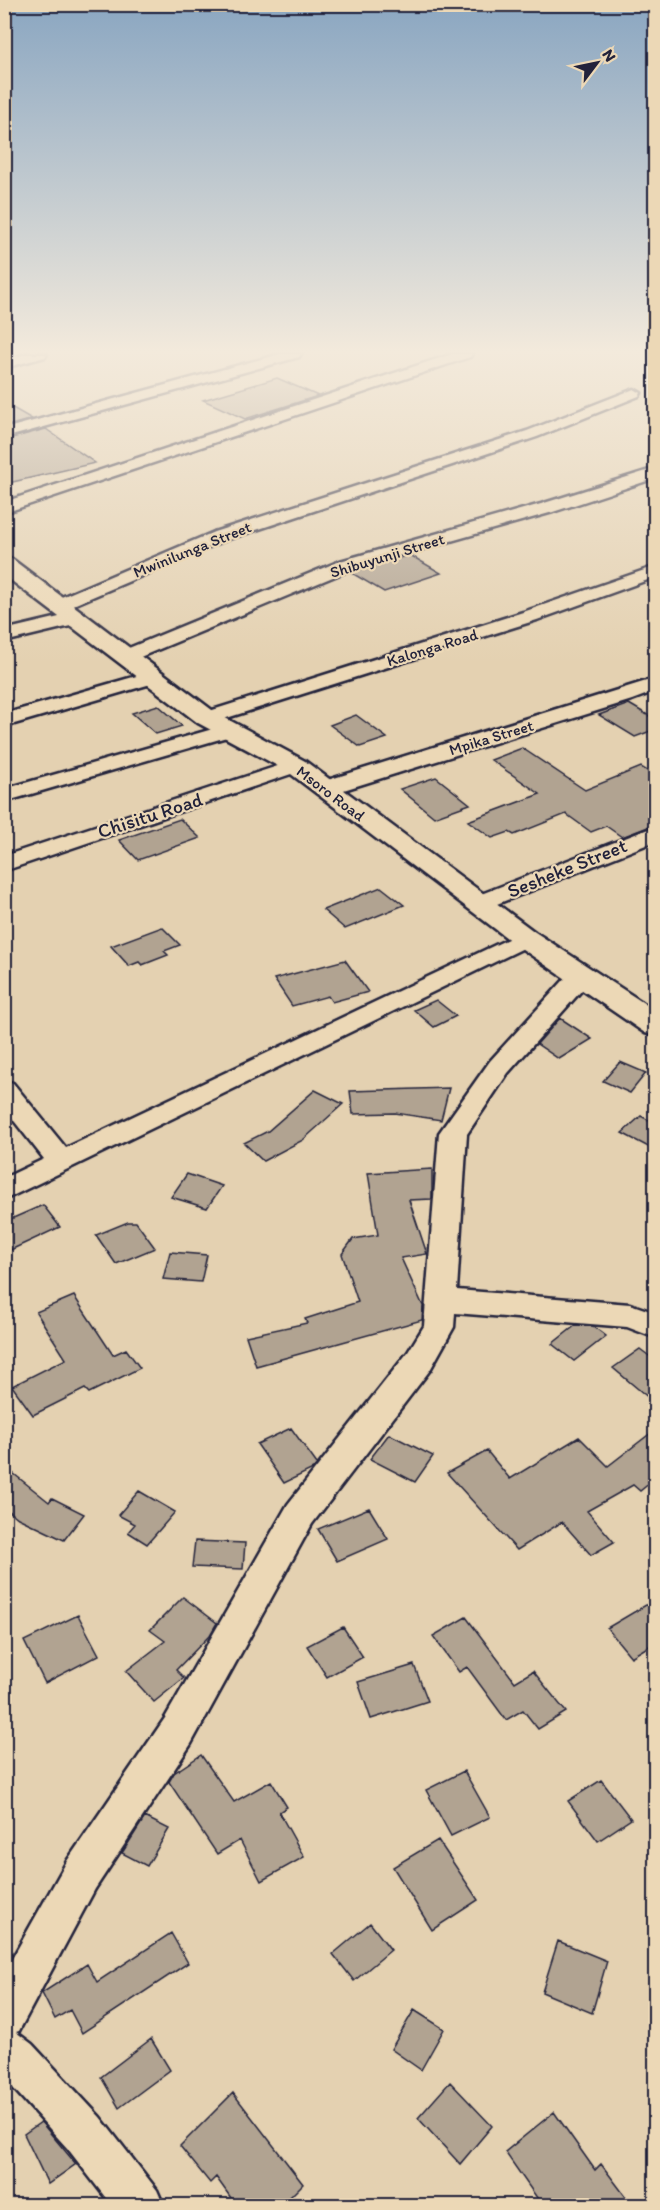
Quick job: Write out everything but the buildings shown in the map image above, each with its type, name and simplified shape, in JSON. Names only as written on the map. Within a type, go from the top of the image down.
[{"type":"street","points":[[4,508],[156,457]]},
{"type":"street","name":"Mwinilunga Street","points":[[4,636],[67,612],[220,536],[461,457]]},
{"type":"street","name":"Shibuyunji Street","points":[[126,656],[346,566],[547,508],[656,473]]},
{"type":"street","name":"Msoro Road","points":[[4,564],[218,724],[296,766],[525,938],[656,1026]]},
{"type":"street","name":"Kalonga Road","points":[[4,795],[218,724],[656,571]]},
{"type":"street","points":[[4,721],[154,677]]},
{"type":"street","name":"Mpika Street","points":[[326,788],[625,696],[656,684]]},
{"type":"street","name":"Chisitu Road","points":[[4,864],[296,766]]},
{"type":"street","name":"Sesheke Street","points":[[479,903],[656,833]]},
{"type":"street","points":[[4,1190],[525,938]]},
{"type":"street","points":[[4,2016],[81,1875],[178,1731],[300,1514],[419,1361],[439,1327],[453,1133],[499,1067],[581,976]]},
{"type":"street","points":[[4,1089],[62,1162]]},
{"type":"street","points":[[440,1300],[630,1316],[656,1326]]},
{"type":"street","points":[[4,2049],[17,2059],[84,2133],[141,2205]]}]
